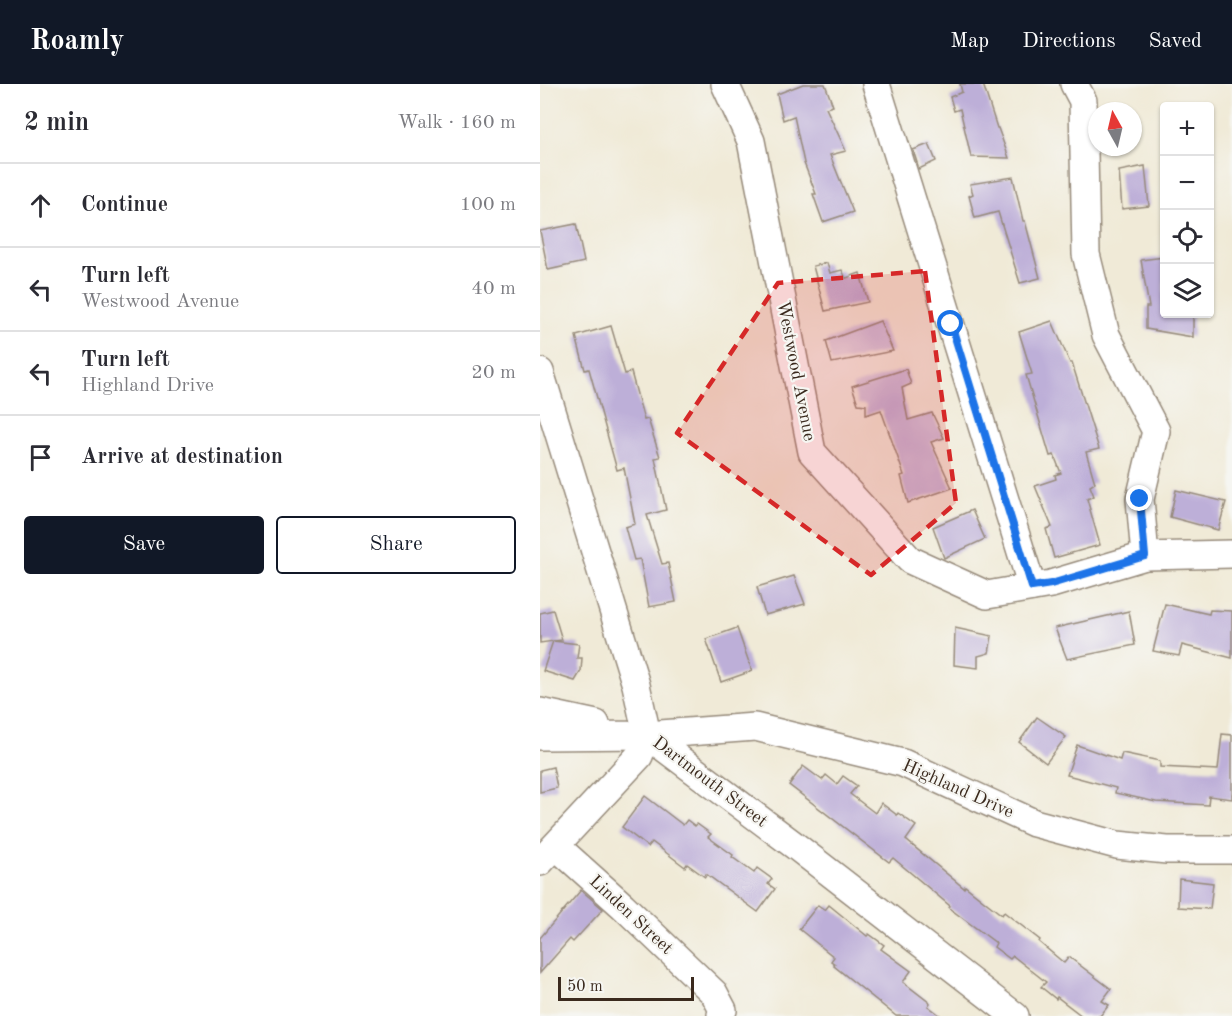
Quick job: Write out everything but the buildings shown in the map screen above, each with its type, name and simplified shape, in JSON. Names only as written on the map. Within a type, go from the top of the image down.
[{"type":"street","name":"Westwood Avenue","points":[[725,84],[751,141],[812,452],[910,560],[987,595],[1051,584],[1145,556]]},
{"type":"street","points":[[876,84],[1032,587]]},
{"type":"street","points":[[1074,84],[1083,101],[1086,254],[1106,335],[1156,431],[1140,499],[1145,556],[1232,554]]},
{"type":"street","name":"Dartmouth Street","points":[[540,372],[636,685],[647,735],[798,848],[1015,1016]]},
{"type":"street","points":[[540,712],[647,735]]},
{"type":"street","name":"Highland Drive","points":[[647,735],[755,728],[903,763],[1034,822],[1117,845],[1167,850],[1232,850]]},
{"type":"street","points":[[540,736],[647,735]]},
{"type":"street","points":[[548,854],[639,756],[647,735]]},
{"type":"street","name":"Linden Street","points":[[548,854],[623,906],[714,993],[723,1010],[721,1015]]},
{"type":"highlighted area","points":[[925,271],[956,503],[871,575],[677,433],[778,283]]},
{"type":"route","points":[[951,324],[1032,587],[1051,584],[1145,556],[1140,499]]}]
